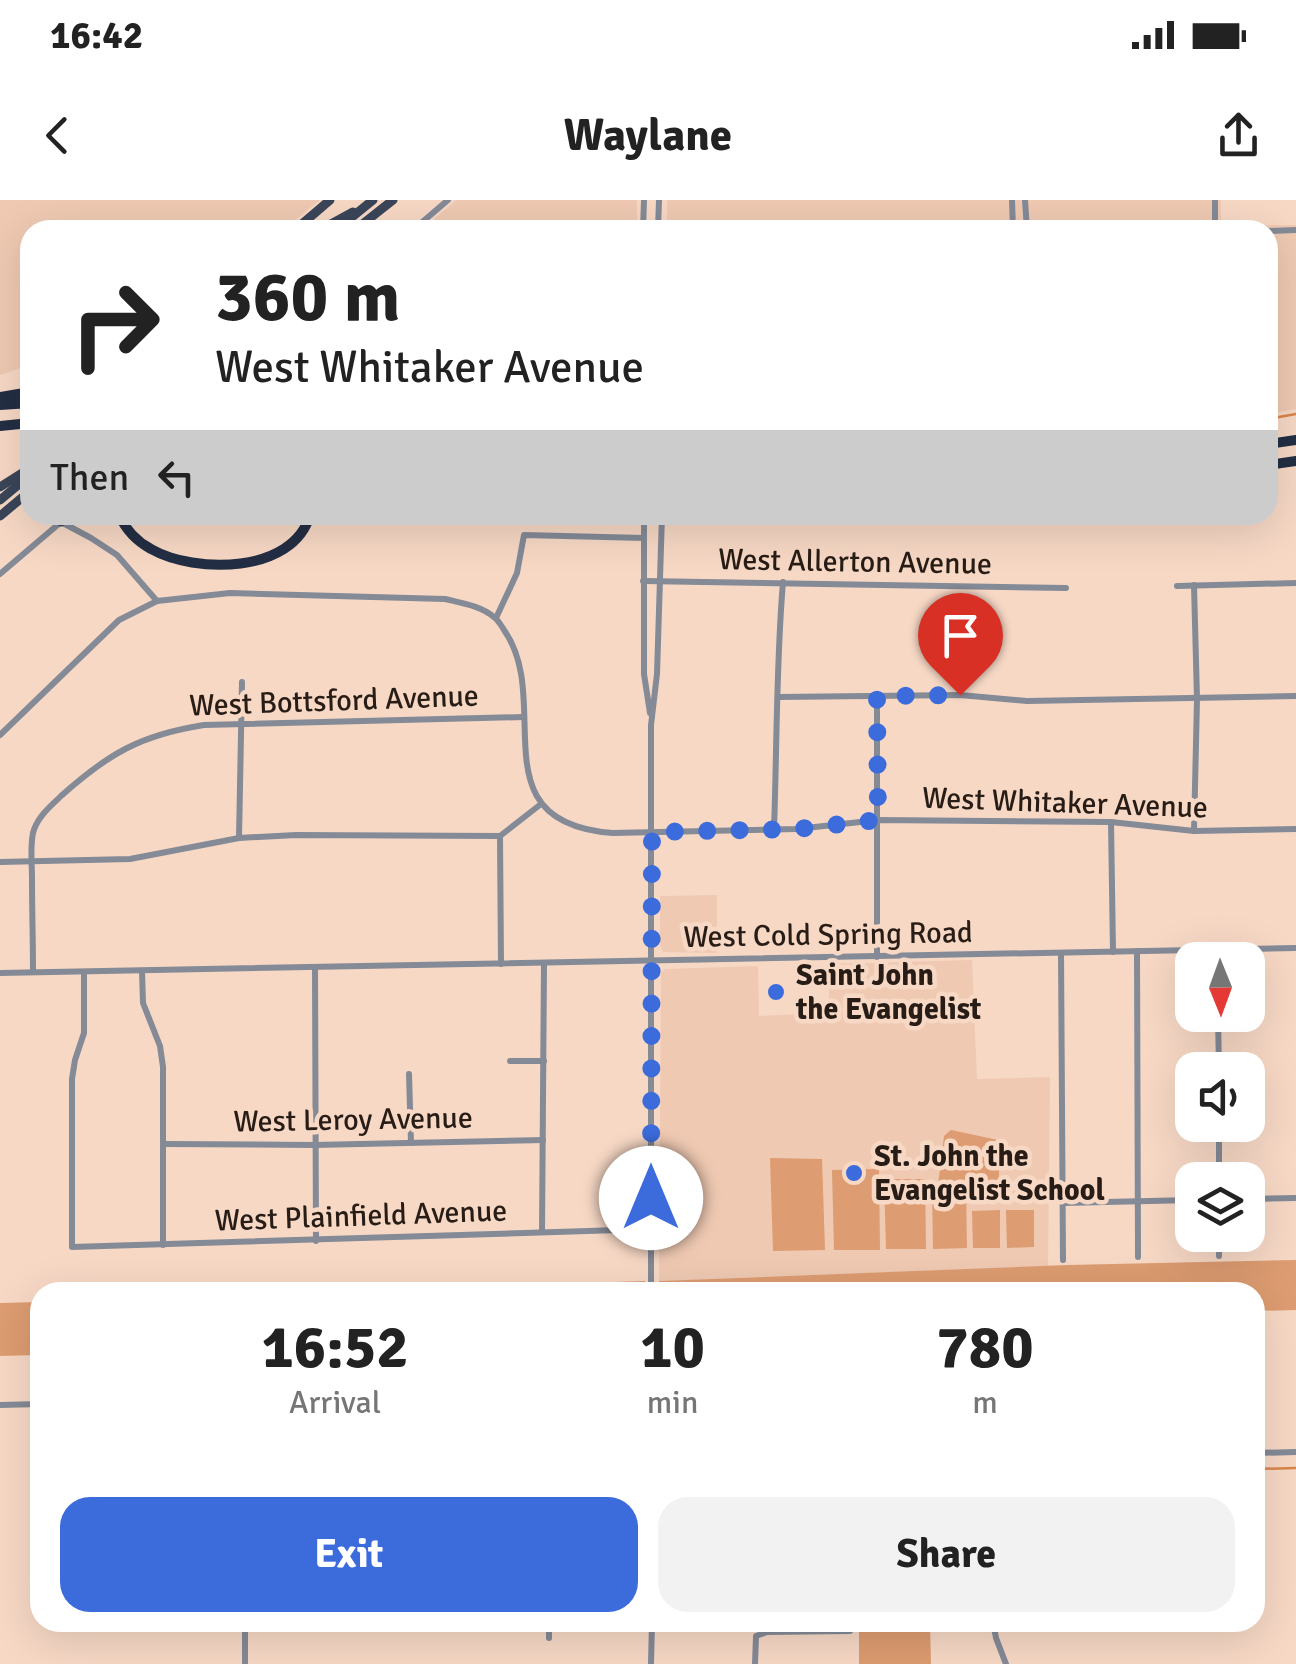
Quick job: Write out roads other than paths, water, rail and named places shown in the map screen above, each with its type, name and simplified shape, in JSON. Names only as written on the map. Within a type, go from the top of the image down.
[{"type":"highway","points":[[125,525],[153,550],[175,559],[220,565],[258,560],[281,551],[298,538],[305,525]]},
{"type":"main road","points":[[306,220],[330,200]]},
{"type":"main road","points":[[348,220],[373,200]]},
{"type":"main road","points":[[367,220],[392,200]]},
{"type":"main road","points":[[338,220],[360,210]]},
{"type":"main road","points":[[0,500],[20,484]]},
{"type":"main road","points":[[0,516],[20,499]]},
{"type":"street","points":[[424,220],[448,200]]},
{"type":"street","points":[[0,574],[57,525]]},
{"type":"street","points":[[74,525],[117,555],[157,601]]},
{"type":"street","points":[[644,525],[644,674],[651,724]]},
{"type":"street","points":[[651,1282],[651,724],[657,674],[662,525]]},
{"type":"street","points":[[496,618],[517,572],[524,535],[644,538]]},
{"type":"street","name":"West Allerton Avenue","points":[[643,581],[1066,588]]},
{"type":"street","points":[[774,829],[782,582]]},
{"type":"street","points":[[1177,586],[1296,583]]},
{"type":"street","points":[[1194,585],[1194,831]]},
{"type":"street","points":[[0,735],[119,620],[157,601],[230,594],[445,599],[474,606],[496,618],[514,643],[522,668],[526,766],[541,804],[500,836],[296,835],[239,838],[146,858],[0,862]]},
{"type":"street","points":[[239,838],[242,682]]},
{"type":"street","points":[[778,697],[960,695],[1027,700],[1196,700],[1296,696]]},
{"type":"street","points":[[877,696],[877,957]]},
{"type":"street","name":"West Bottsford Avenue","points":[[34,972],[34,829],[40,818],[112,754],[172,730],[204,724],[524,717]]},
{"type":"street","name":"West Whitaker Avenue","points":[[541,804],[558,817],[591,832],[797,829],[878,820],[1111,822],[1194,831],[1296,829]]},
{"type":"street","points":[[1111,822],[1112,952]]},
{"type":"street","points":[[500,836],[501,964]]},
{"type":"street","name":"West Cold Spring Road","points":[[1265,949],[1296,948]]},
{"type":"street","points":[[1136,951],[1138,1258]]},
{"type":"street","name":"West Cold Spring Road","points":[[0,973],[1175,951]]},
{"type":"street","points":[[1061,953],[1063,1260]]},
{"type":"street","points":[[542,1232],[544,963]]},
{"type":"street","points":[[315,967],[316,1240]]},
{"type":"street","points":[[142,970],[143,1003],[160,1046],[163,1067],[164,1245]]},
{"type":"street","name":"West Plainfield Avenue","points":[[84,972],[84,1033],[72,1078],[72,1248],[651,1229]]},
{"type":"street","points":[[510,1061],[544,1061]]},
{"type":"street","points":[[409,1074],[411,1144]]},
{"type":"street","name":"West Leroy Avenue","points":[[164,1144],[543,1140]]},
{"type":"street","points":[[1265,1199],[1296,1198]]},
{"type":"street","points":[[1064,1204],[1175,1201]]},
{"type":"street","points":[[0,1405],[30,1404]]},
{"type":"street","points":[[1265,1452],[1296,1452]]},
{"type":"street","points":[[245,1632],[245,1664]]},
{"type":"street","points":[[549,1632],[549,1638]]},
{"type":"street","points":[[652,1632],[652,1664]]},
{"type":"street","points":[[755,1664],[756,1636],[767,1632]]},
{"type":"street","points":[[995,1632],[1006,1664]]},
{"type":"waterway","points":[[1278,417],[1296,414]]},
{"type":"waterway","points":[[1265,1469],[1296,1468]]},
{"type":"place","name":"Saint John the Evangelist","points":[[776,992]]},
{"type":"place","name":"St. John the Evangelist School","points":[[854,1173]]}]
